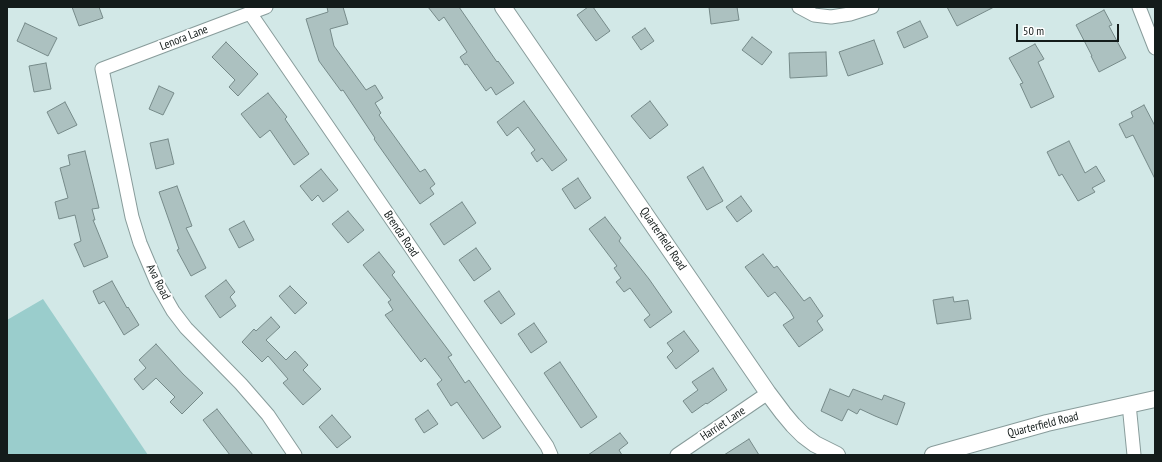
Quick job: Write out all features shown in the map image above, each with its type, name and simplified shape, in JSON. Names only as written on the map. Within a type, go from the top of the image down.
[{"type":"street","name":"Lenora Lane","points":[[102,69],[266,7]]},
{"type":"street","name":"Quarterfield Road","points":[[503,7],[768,393],[800,432],[815,444],[837,455]]},
{"type":"street","points":[[799,7],[814,15],[831,17],[850,14],[872,7]]},
{"type":"street","points":[[1139,7],[1155,48]]},
{"type":"street","name":"Brenda Road","points":[[250,13],[551,455]]},
{"type":"street","name":"Ava Road","points":[[102,69],[132,217],[140,244],[157,283],[173,311],[186,328],[241,384],[268,415],[295,455]]},
{"type":"street","name":"Harriet Lane","points":[[677,455],[768,393]]},
{"type":"street","name":"Quarterfield Road","points":[[933,455],[1046,423],[1155,399]]},
{"type":"street","points":[[1128,404],[1134,455]]},
{"type":"shaded area","points":[[43,299],[148,455],[7,455],[7,320]]},
{"type":"building","points":[[72,7],[99,7],[103,18],[79,26]]},
{"type":"building","points":[[327,7],[343,7],[348,24],[330,29],[334,46],[366,90],[375,85],[383,98],[375,103],[381,113],[379,115],[420,172],[425,169],[435,184],[430,188],[434,194],[420,204],[374,139],[375,138],[343,90],[341,91],[319,61],[306,19],[328,12]]},
{"type":"building","points":[[428,7],[459,7],[497,62],[498,61],[514,83],[496,95],[491,87],[486,91],[467,64],[465,65],[460,57],[467,52],[444,17],[439,21]]},
{"type":"building","points":[[588,7],[593,7],[610,31],[596,41],[577,15]]},
{"type":"building","points":[[709,7],[737,7],[739,20],[711,24]]},
{"type":"building","points":[[947,7],[994,7],[957,26]]},
{"type":"building","points":[[1104,10],[1112,25],[1109,26],[1126,58],[1099,72],[1076,25]]},
{"type":"building","points":[[920,21],[928,37],[904,48],[897,32]]},
{"type":"building","points":[[25,23],[57,38],[48,56],[17,41]]},
{"type":"building","points":[[645,28],[654,41],[641,50],[632,37]]},
{"type":"building","points":[[752,37],[772,52],[762,65],[742,50]]},
{"type":"building","points":[[874,40],[883,64],[848,76],[839,52]]},
{"type":"building","points":[[226,42],[258,74],[238,96],[229,87],[235,80],[212,57]]},
{"type":"building","points":[[1035,44],[1044,59],[1038,62],[1054,97],[1031,108],[1020,84],[1023,83],[1009,58]]},
{"type":"building","points":[[826,52],[827,76],[790,78],[789,53]]},
{"type":"building","points":[[46,63],[51,89],[34,92],[29,66]]},
{"type":"building","points":[[159,86],[174,93],[163,115],[149,109]]},
{"type":"building","points":[[268,93],[287,117],[285,119],[309,154],[294,165],[270,130],[260,138],[241,114]]},
{"type":"building","points":[[524,101],[567,160],[552,171],[542,158],[537,162],[531,153],[535,150],[518,127],[507,136],[497,122]]},
{"type":"building","points":[[650,101],[668,125],[650,139],[631,116]]},
{"type":"building","points":[[65,102],[77,125],[58,134],[47,112]]},
{"type":"building","points":[[1144,105],[1155,126],[1155,179],[1133,135],[1126,138],[1119,124],[1133,117],[1131,112]]},
{"type":"building","points":[[168,139],[174,164],[156,169],[150,143]]},
{"type":"building","points":[[1069,141],[1085,173],[1096,166],[1105,181],[1092,188],[1095,192],[1078,201],[1062,174],[1059,176],[1047,152]]},
{"type":"building","points":[[85,151],[99,208],[92,209],[95,220],[93,220],[108,257],[84,267],[74,244],[81,241],[75,215],[59,219],[55,202],[68,198],[60,168],[70,165],[68,155]]},
{"type":"building","points":[[703,167],[723,201],[707,210],[687,177]]},
{"type":"building","points":[[321,169],[338,190],[323,202],[318,195],[312,201],[300,186]]},
{"type":"building","points":[[578,178],[591,198],[575,209],[562,189]]},
{"type":"building","points":[[177,186],[192,226],[186,228],[206,268],[191,276],[177,250],[179,249],[159,192]]},
{"type":"building","points":[[741,196],[752,211],[737,222],[726,207]]},
{"type":"building","points":[[462,202],[476,223],[444,245],[430,224]]},
{"type":"building","points":[[348,211],[364,230],[348,243],[332,224]]},
{"type":"building","points":[[605,217],[621,238],[619,241],[649,279],[672,312],[650,328],[644,320],[650,315],[630,288],[624,292],[616,282],[621,278],[614,268],[617,266],[589,229]]},
{"type":"building","points":[[244,221],[254,240],[239,248],[229,229]]},
{"type":"building","points":[[476,248],[491,269],[474,281],[459,260]]},
{"type":"building","points":[[379,252],[395,272],[392,275],[452,355],[448,357],[465,383],[469,380],[501,427],[483,439],[457,402],[451,406],[437,384],[442,380],[425,358],[421,362],[385,315],[393,310],[388,302],[391,300],[363,265]]},
{"type":"building","points":[[763,254],[774,268],[777,266],[804,301],[810,297],[823,316],[817,321],[823,330],[799,347],[783,325],[794,318],[790,311],[775,292],[768,297],[745,267]]},
{"type":"building","points":[[226,280],[235,292],[230,297],[236,306],[220,318],[205,296]]},
{"type":"building","points":[[112,281],[127,308],[128,307],[139,325],[124,335],[104,301],[99,304],[93,291]]},
{"type":"building","points":[[290,286],[307,303],[295,314],[279,296]]},
{"type":"building","points":[[499,291],[515,314],[501,324],[484,301]]},
{"type":"building","points":[[953,297],[954,302],[968,300],[971,319],[937,324],[933,300]]},
{"type":"building","points":[[271,317],[280,327],[266,340],[286,360],[295,351],[308,365],[303,370],[321,389],[303,405],[283,383],[288,379],[268,356],[262,362],[242,342],[254,329],[256,331]]},
{"type":"building","points":[[534,323],[547,342],[531,353],[518,334]]},
{"type":"building","points":[[684,331],[699,351],[676,369],[667,357],[673,351],[667,343]]},
{"type":"building","points":[[156,344],[183,374],[203,393],[182,414],[170,402],[175,397],[156,378],[143,390],[134,379],[146,368],[139,360]]},
{"type":"building","points":[[560,362],[597,417],[581,428],[544,373]]},
{"type":"building","points":[[713,368],[727,390],[692,413],[683,401],[698,390],[692,382]]},
{"type":"building","points":[[830,389],[849,397],[853,389],[882,400],[884,395],[905,403],[897,425],[860,409],[857,414],[848,409],[842,421],[821,411]]},
{"type":"building","points":[[217,409],[253,455],[230,455],[203,420]]},
{"type":"building","points":[[428,410],[438,424],[424,433],[415,419]]},
{"type":"building","points":[[332,415],[351,437],[337,448],[319,427]]},
{"type":"building","points":[[620,433],[628,443],[619,450],[622,455],[588,455]]},
{"type":"building","points":[[749,439],[759,455],[724,455]]}]
